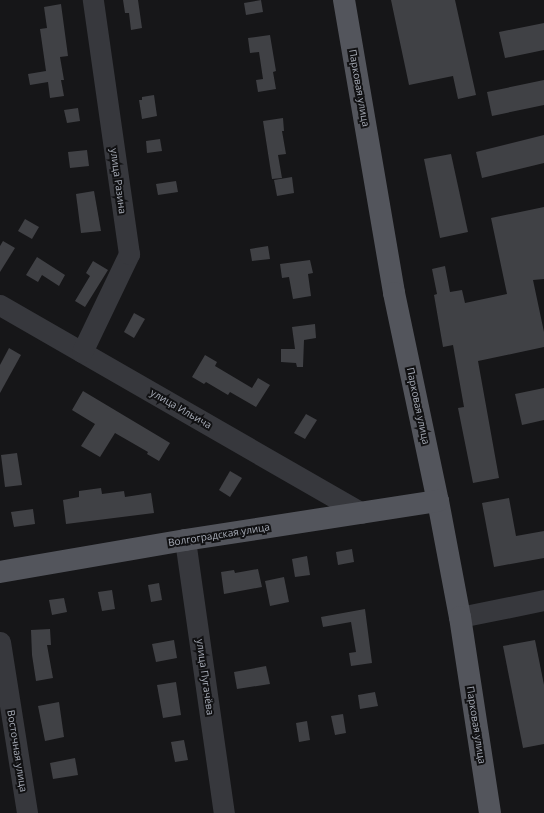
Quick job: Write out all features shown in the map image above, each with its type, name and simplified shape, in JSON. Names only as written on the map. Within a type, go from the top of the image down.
[{"type":"main road","name":"Парковая улица","points":[[344,0],[394,293],[438,501],[460,617],[490,813]]},
{"type":"main road","name":"Волгоградская улица","points":[[0,572],[185,540],[438,501]]},
{"type":"street","name":"улица Разина","points":[[82,352],[129,254],[92,0]]},
{"type":"street","name":"улица Ильича","points":[[0,306],[361,513]]},
{"type":"street","name":"улица Пугачёва","points":[[185,540],[224,813]]},
{"type":"street","points":[[460,617],[544,600]]},
{"type":"street","name":"Восточная улица","points":[[0,642],[27,813]]},
{"type":"building","points":[[123,0],[138,0],[142,28],[131,30],[129,13],[125,13]]},
{"type":"building","points":[[261,0],[263,12],[246,15],[244,3]]},
{"type":"building","points":[[391,0],[455,0],[476,95],[458,99],[453,76],[409,85]]},
{"type":"building","points":[[61,4],[68,56],[60,57],[64,80],[61,80],[64,96],[50,98],[48,82],[30,85],[28,74],[46,71],[40,29],[47,28],[44,7]]},
{"type":"building","points":[[544,23],[544,50],[505,58],[499,32]]},
{"type":"building","points":[[270,35],[276,71],[273,72],[276,89],[258,92],[256,80],[263,79],[259,52],[250,53],[248,38]]},
{"type":"building","points":[[544,80],[544,105],[492,116],[487,92]]},
{"type":"building","points":[[154,95],[157,116],[142,119],[139,100],[142,100],[142,97]]},
{"type":"building","points":[[78,108],[80,121],[67,123],[64,110]]},
{"type":"building","points":[[283,118],[284,131],[282,131],[286,154],[278,155],[282,178],[272,179],[263,121]]},
{"type":"building","points":[[544,135],[544,163],[482,178],[476,152]]},
{"type":"building","points":[[160,139],[162,151],[147,153],[146,141]]},
{"type":"building","points":[[87,150],[89,166],[70,168],[68,152]]},
{"type":"building","points":[[451,154],[468,232],[440,238],[424,159]]},
{"type":"building","points":[[292,177],[294,193],[277,196],[274,180]]},
{"type":"building","points":[[176,181],[178,192],[158,195],[156,184]]},
{"type":"building","points":[[94,191],[101,231],[81,233],[76,194]]},
{"type":"building","points":[[544,207],[544,279],[533,280],[544,332],[544,347],[478,361],[499,478],[473,483],[458,408],[464,407],[453,345],[443,347],[434,295],[437,294],[432,269],[445,266],[450,292],[462,290],[465,303],[507,294],[491,218]]},
{"type":"building","points":[[25,219],[39,227],[32,239],[18,231]]},
{"type":"building","points":[[3,241],[15,248],[0,272],[0,246]]},
{"type":"building","points":[[268,246],[270,259],[252,261],[250,249]]},
{"type":"building","points":[[37,257],[65,275],[59,286],[42,275],[38,282],[26,275]]},
{"type":"building","points":[[310,260],[313,273],[308,274],[311,296],[293,299],[289,277],[282,278],[280,264]]},
{"type":"building","points":[[93,261],[108,270],[85,307],[75,301],[90,276],[86,273]]},
{"type":"building","points":[[134,313],[145,319],[134,338],[124,332]]},
{"type":"building","points":[[315,324],[316,338],[304,340],[303,367],[297,367],[296,363],[281,362],[281,349],[295,349],[292,327]]},
{"type":"building","points":[[9,348],[21,355],[0,393],[0,365]]},
{"type":"building","points":[[205,355],[217,362],[215,366],[252,388],[258,378],[270,385],[256,407],[230,392],[228,395],[206,382],[204,384],[192,377]]},
{"type":"building","points":[[544,388],[544,420],[522,425],[515,394]]},
{"type":"building","points":[[83,391],[170,443],[159,461],[147,454],[148,452],[115,433],[100,457],[81,446],[95,424],[72,410]]},
{"type":"building","points":[[306,414],[317,420],[305,439],[294,433]]},
{"type":"building","points":[[17,453],[22,485],[5,487],[1,455]]},
{"type":"building","points":[[230,471],[242,478],[230,497],[219,490]]},
{"type":"building","points":[[101,488],[102,494],[124,491],[125,497],[151,493],[154,513],[66,524],[63,500],[79,497],[79,491]]},
{"type":"building","points":[[509,498],[516,536],[544,531],[544,558],[494,567],[482,503]]},
{"type":"building","points":[[33,509],[35,524],[14,527],[11,512]]},
{"type":"building","points":[[352,549],[354,562],[338,565],[336,552]]},
{"type":"building","points":[[307,556],[310,575],[295,577],[292,559]]},
{"type":"building","points":[[258,569],[262,587],[224,594],[221,572],[234,570],[235,573]]},
{"type":"building","points":[[284,577],[289,602],[270,606],[265,581]]},
{"type":"building","points":[[159,583],[162,600],[151,602],[148,585]]},
{"type":"building","points":[[112,590],[115,609],[102,611],[98,592]]},
{"type":"building","points":[[64,598],[67,612],[52,615],[49,600]]},
{"type":"building","points":[[365,609],[372,663],[351,666],[349,653],[356,652],[351,622],[323,627],[321,617]]},
{"type":"building","points":[[50,629],[51,645],[47,645],[53,678],[36,681],[32,655],[31,630]]},
{"type":"building","points":[[174,640],[177,658],[156,662],[152,644]]},
{"type":"building","points":[[535,640],[544,685],[544,744],[523,748],[503,646]]},
{"type":"building","points":[[266,666],[270,684],[237,689],[234,672]]},
{"type":"building","points":[[176,682],[181,715],[163,718],[157,685]]},
{"type":"building","points":[[375,692],[378,706],[360,709],[358,695]]},
{"type":"building","points":[[59,702],[64,737],[45,741],[38,706]]},
{"type":"building","points":[[343,714],[346,733],[335,735],[331,716]]},
{"type":"building","points":[[307,721],[310,740],[299,742],[296,723]]},
{"type":"building","points":[[184,740],[188,760],[175,762],[171,742]]},
{"type":"building","points":[[75,758],[78,775],[53,779],[50,763]]}]
